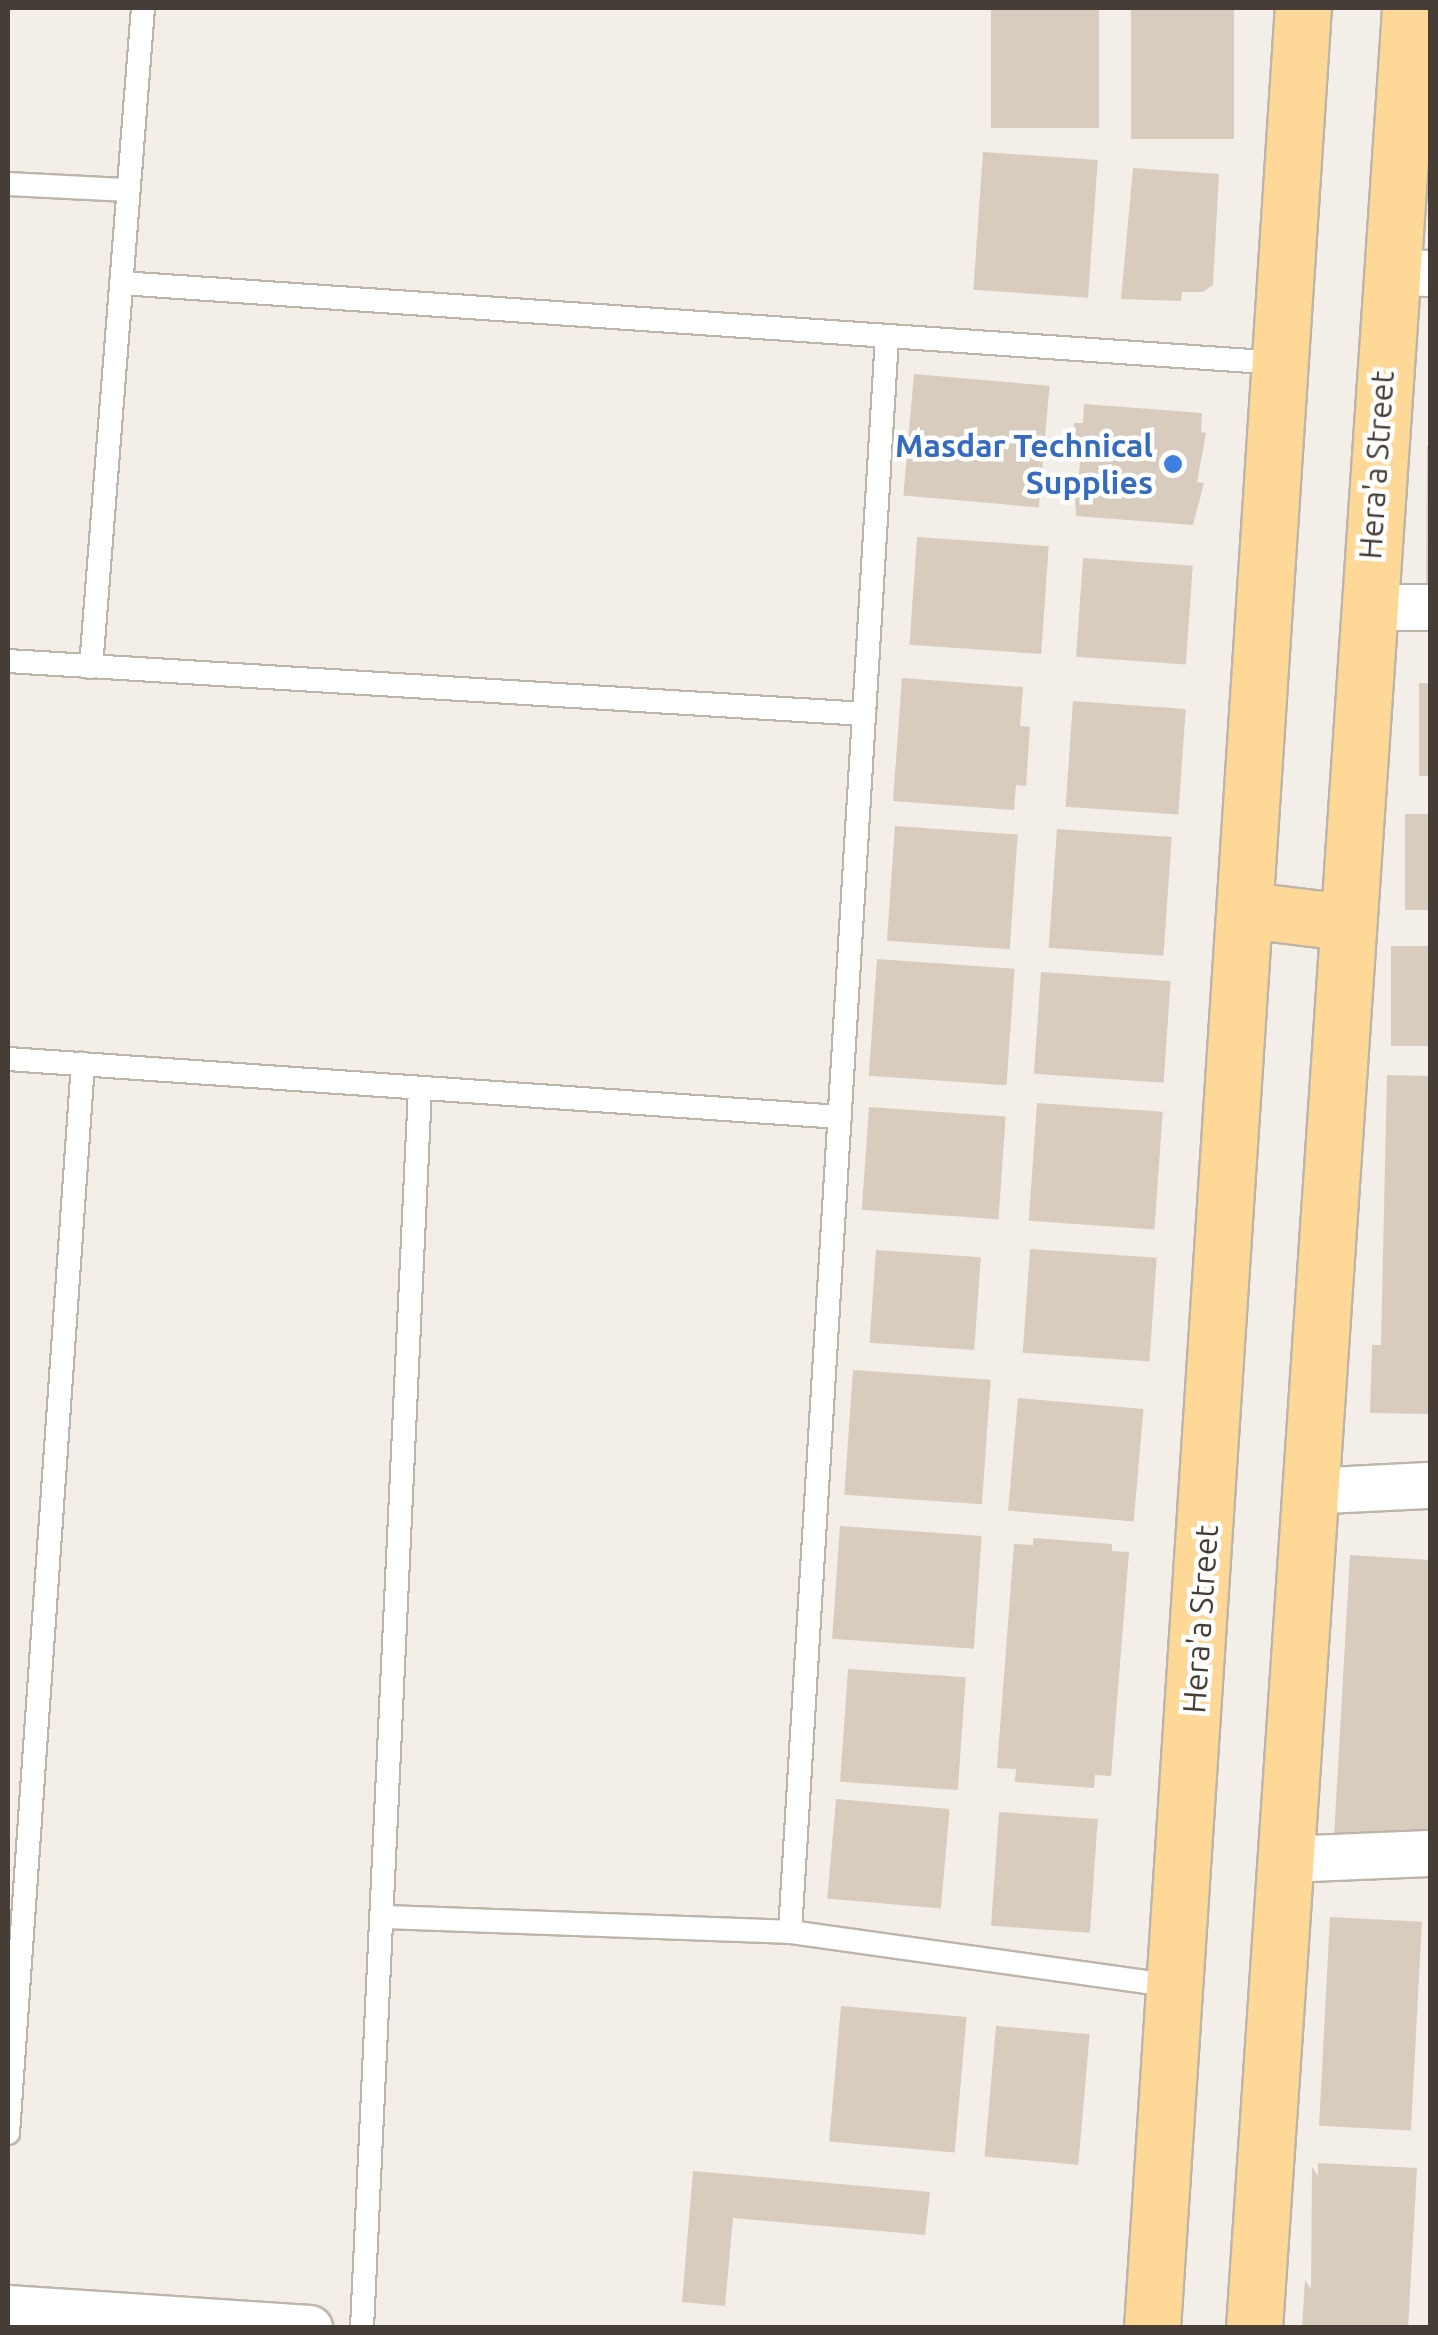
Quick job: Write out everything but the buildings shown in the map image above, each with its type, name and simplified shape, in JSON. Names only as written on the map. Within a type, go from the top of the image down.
[{"type":"main road","name":"Hera'a Street","points":[[1152,2328],[1248,910],[1302,8]]},
{"type":"main road","name":"Hera'a Street","points":[[1254,2328],[1367,607],[1409,273],[1418,86],[1410,8]]},
{"type":"main road","points":[[1248,910],[1345,922]]},
{"type":"street","points":[[1367,607],[1430,607]]},
{"type":"street","points":[[1306,1491],[1430,1485]]},
{"type":"street","points":[[1284,1860],[1430,1854]]},
{"type":"street","points":[[8,2308],[310,2328]]},
{"type":"lane","points":[[91,666],[143,8]]},
{"type":"lane","points":[[8,184],[128,190]]},
{"type":"lane","points":[[121,283],[1281,363]]},
{"type":"lane","points":[[790,1932],[887,336]]},
{"type":"lane","points":[[8,660],[864,714]]},
{"type":"lane","points":[[8,1059],[840,1118]]},
{"type":"lane","points":[[8,2133],[19,1866],[83,1064]]},
{"type":"lane","points":[[362,2328],[420,1088]]},
{"type":"lane","points":[[384,1917],[790,1932],[1175,1986]]},
{"type":"place","name":"Masdar Technical Supplies","points":[[1173,464]]}]
